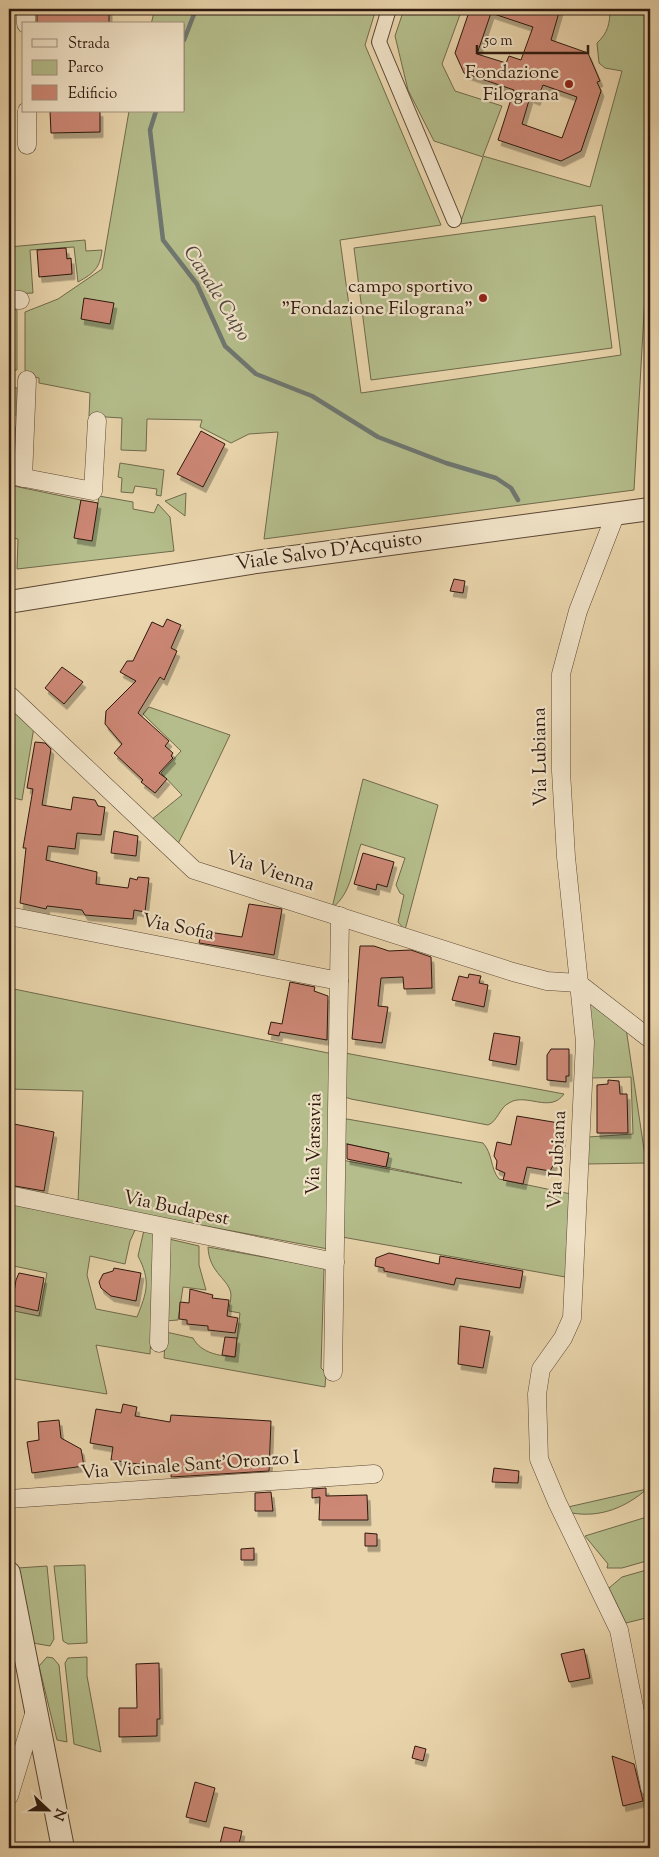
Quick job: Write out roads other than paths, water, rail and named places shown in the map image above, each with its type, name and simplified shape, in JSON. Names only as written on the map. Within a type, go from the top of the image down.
[{"type":"street","points":[[26,9],[26,22]]},
{"type":"street","points":[[389,9],[379,42],[454,220]]},
{"type":"street","points":[[27,112],[27,144]]},
{"type":"street","points":[[27,380],[16,477],[93,491],[97,421]]},
{"type":"street","name":"Viale Salvo D'Acquisto","points":[[9,602],[256,562],[650,509]]},
{"type":"street","name":"Via Lubiana","points":[[616,513],[578,610],[561,674],[562,778],[578,983],[585,1042],[572,1318],[563,1338],[541,1369],[537,1394],[540,1459],[557,1502],[619,1630],[650,1788]]},
{"type":"street","name":"Via Vienna","points":[[9,695],[194,870],[513,972],[547,981],[578,983]]},
{"type":"street","name":"Via Sofia","points":[[9,916],[339,981]]},
{"type":"street","name":"Via Varsavia","points":[[333,1372],[340,916]]},
{"type":"street","points":[[578,983],[650,1039]]},
{"type":"street","name":"Via Budapest","points":[[9,1195],[334,1262]]},
{"type":"street","points":[[158,1343],[162,1228]]},
{"type":"street","name":"Via Vicinale Sant'Oronzo I","points":[[9,1499],[374,1474]]},
{"type":"street","points":[[9,1573],[63,1848]]},
{"type":"street","points":[[9,1796],[35,1711]]},
{"type":"waterway","name":"Canale Cupo","points":[[185,37],[196,9]]},
{"type":"waterway","name":"Canale Cupo","points":[[156,112],[150,130],[163,240],[197,284],[225,346],[256,374],[312,396],[378,437],[446,463],[496,478],[511,488],[518,500]]},
{"type":"place","name":"Fondazione Filograna","points":[[569,84]]},
{"type":"place","name":"campo sportivo \"Fondazione Filograna\"","points":[[483,298]]}]
